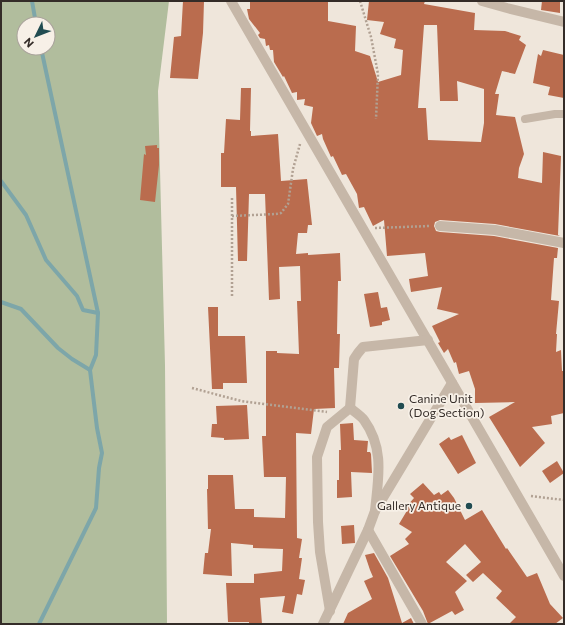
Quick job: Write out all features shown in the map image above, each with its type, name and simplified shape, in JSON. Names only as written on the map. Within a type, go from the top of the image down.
[{"type":"street","points":[[231,1],[564,576]]},
{"type":"street","points":[[482,1],[564,22]]},
{"type":"street","points":[[440,226],[495,230],[564,243]]},
{"type":"street","points":[[330,611],[320,552],[318,522],[317,457],[327,427],[346,411],[354,359],[363,347],[428,340]]},
{"type":"street","points":[[323,624],[368,530],[375,511],[452,382]]},
{"type":"street","points":[[346,411],[364,420],[375,441],[380,463],[375,511]]},
{"type":"street","points":[[368,530],[422,624]]},
{"type":"lane","points":[[525,119],[564,114]]},
{"type":"path","points":[[360,1],[371,37],[378,74],[376,118]]},
{"type":"path","points":[[232,216],[276,214],[285,210],[288,204],[293,169],[305,128]]},
{"type":"path","points":[[232,198],[232,296]]},
{"type":"path","points":[[363,229],[440,226]]},
{"type":"path","points":[[192,388],[241,401],[346,411]]},
{"type":"path","points":[[517,495],[564,500]]},
{"type":"green space","points":[[1,1],[169,1],[158,91],[165,365],[167,624],[1,624]]},
{"type":"building","points":[[183,1],[204,1],[203,33],[198,79],[170,78],[174,37],[181,36]]},
{"type":"building","points":[[250,1],[328,1],[328,21],[356,26],[355,51],[370,56],[378,82],[401,75],[403,50],[394,48],[396,39],[380,34],[384,22],[367,20],[369,1],[425,1],[424,4],[475,13],[474,30],[505,31],[521,36],[519,40],[526,45],[515,74],[502,71],[495,94],[499,94],[496,115],[515,117],[524,154],[519,168],[518,178],[542,183],[543,152],[561,156],[558,235],[560,236],[495,224],[440,220],[435,222],[434,226],[436,231],[440,232],[494,236],[558,248],[557,258],[554,258],[551,300],[559,301],[556,352],[561,350],[562,371],[564,371],[564,413],[551,416],[552,424],[532,427],[545,443],[520,467],[489,417],[515,402],[475,403],[475,389],[469,371],[459,374],[456,362],[454,363],[448,349],[444,353],[438,343],[440,342],[432,326],[459,314],[437,309],[442,287],[411,292],[409,279],[428,276],[425,253],[387,256],[384,220],[373,226],[364,207],[359,208],[357,194],[346,174],[342,175],[333,156],[331,157],[322,134],[317,136],[311,123],[313,107],[304,105],[305,99],[297,100],[297,92],[292,93],[284,76],[283,77],[274,62],[273,50],[270,50],[269,45],[266,46],[265,39],[260,38],[258,35],[260,33],[249,19],[247,9],[250,9]],"holes":[[[424,25],[437,25],[440,101],[458,101],[457,81],[484,89],[484,123],[481,142],[428,140],[426,108],[418,108]]]},
{"type":"building","points":[[542,1],[560,1],[560,13],[541,10]]},
{"type":"building","points":[[543,50],[564,55],[564,98],[548,95],[550,87],[533,83],[538,54],[541,56]]},
{"type":"building","points":[[241,88],[251,88],[251,136],[278,134],[281,181],[307,179],[312,225],[308,225],[307,233],[298,233],[296,254],[308,253],[308,255],[340,253],[341,281],[338,281],[337,334],[340,334],[339,368],[334,368],[335,408],[314,409],[311,434],[296,433],[297,538],[302,539],[299,558],[302,558],[299,579],[305,580],[302,595],[297,594],[293,614],[282,612],[285,596],[260,598],[262,624],[249,624],[249,622],[228,622],[226,583],[254,583],[254,574],[282,571],[283,549],[253,548],[253,545],[231,543],[232,576],[203,574],[205,553],[208,553],[211,529],[208,529],[208,475],[233,475],[235,509],[254,509],[254,517],[285,518],[286,477],[264,477],[262,436],[266,436],[266,351],[299,354],[297,301],[301,301],[300,266],[279,267],[280,299],[269,300],[265,194],[249,194],[247,261],[238,261],[236,187],[221,187],[221,153],[224,153],[226,119],[240,120]]},
{"type":"building","points":[[157,145],[157,148],[159,148],[159,165],[155,202],[140,200],[144,154],[146,155],[145,146]]},
{"type":"building","points":[[378,292],[381,308],[387,307],[390,320],[382,322],[382,325],[370,327],[364,294]]},
{"type":"building","points":[[208,307],[218,307],[218,336],[245,336],[247,383],[223,383],[223,389],[212,389]]},
{"type":"building","points":[[247,405],[249,439],[224,440],[224,438],[211,437],[212,424],[217,424],[216,406]]},
{"type":"building","points":[[353,423],[354,440],[368,441],[367,452],[370,452],[371,454],[372,473],[351,472],[352,497],[337,498],[337,480],[339,480],[339,450],[341,450],[340,424]]},
{"type":"building","points":[[462,435],[476,463],[458,474],[439,444],[449,437],[451,440]]},
{"type":"building","points":[[557,461],[564,473],[550,483],[542,471]]},
{"type":"building","points":[[423,483],[434,495],[439,492],[441,495],[448,490],[454,498],[465,520],[482,510],[506,549],[507,548],[527,577],[537,573],[550,604],[563,618],[555,624],[509,624],[516,617],[496,598],[502,591],[483,573],[473,582],[466,575],[481,562],[465,544],[446,562],[467,581],[455,592],[464,610],[455,615],[452,611],[428,624],[423,611],[390,556],[409,544],[405,539],[412,532],[399,524],[408,509],[406,507],[414,498],[410,494]]},
{"type":"building","points":[[354,525],[355,543],[342,544],[341,526]]},
{"type":"building","points":[[374,553],[388,578],[402,623],[411,618],[414,624],[343,624],[348,613],[372,599],[364,581],[373,577],[365,555]]},
{"type":"waterway","points":[[32,1],[35,16]]},
{"type":"waterway","points":[[39,624],[96,508],[99,468],[102,453],[97,428],[90,370],[96,355],[98,313],[43,56]]},
{"type":"waterway","points":[[1,181],[26,215],[46,260],[77,296],[83,310],[98,313]]},
{"type":"waterway","points":[[1,302],[21,309],[58,348],[90,370]]},
{"type":"place","name":"Canine Unit (Dog Section)","points":[[401,406]]},
{"type":"place","name":"Gallery Antique","points":[[469,506]]}]
